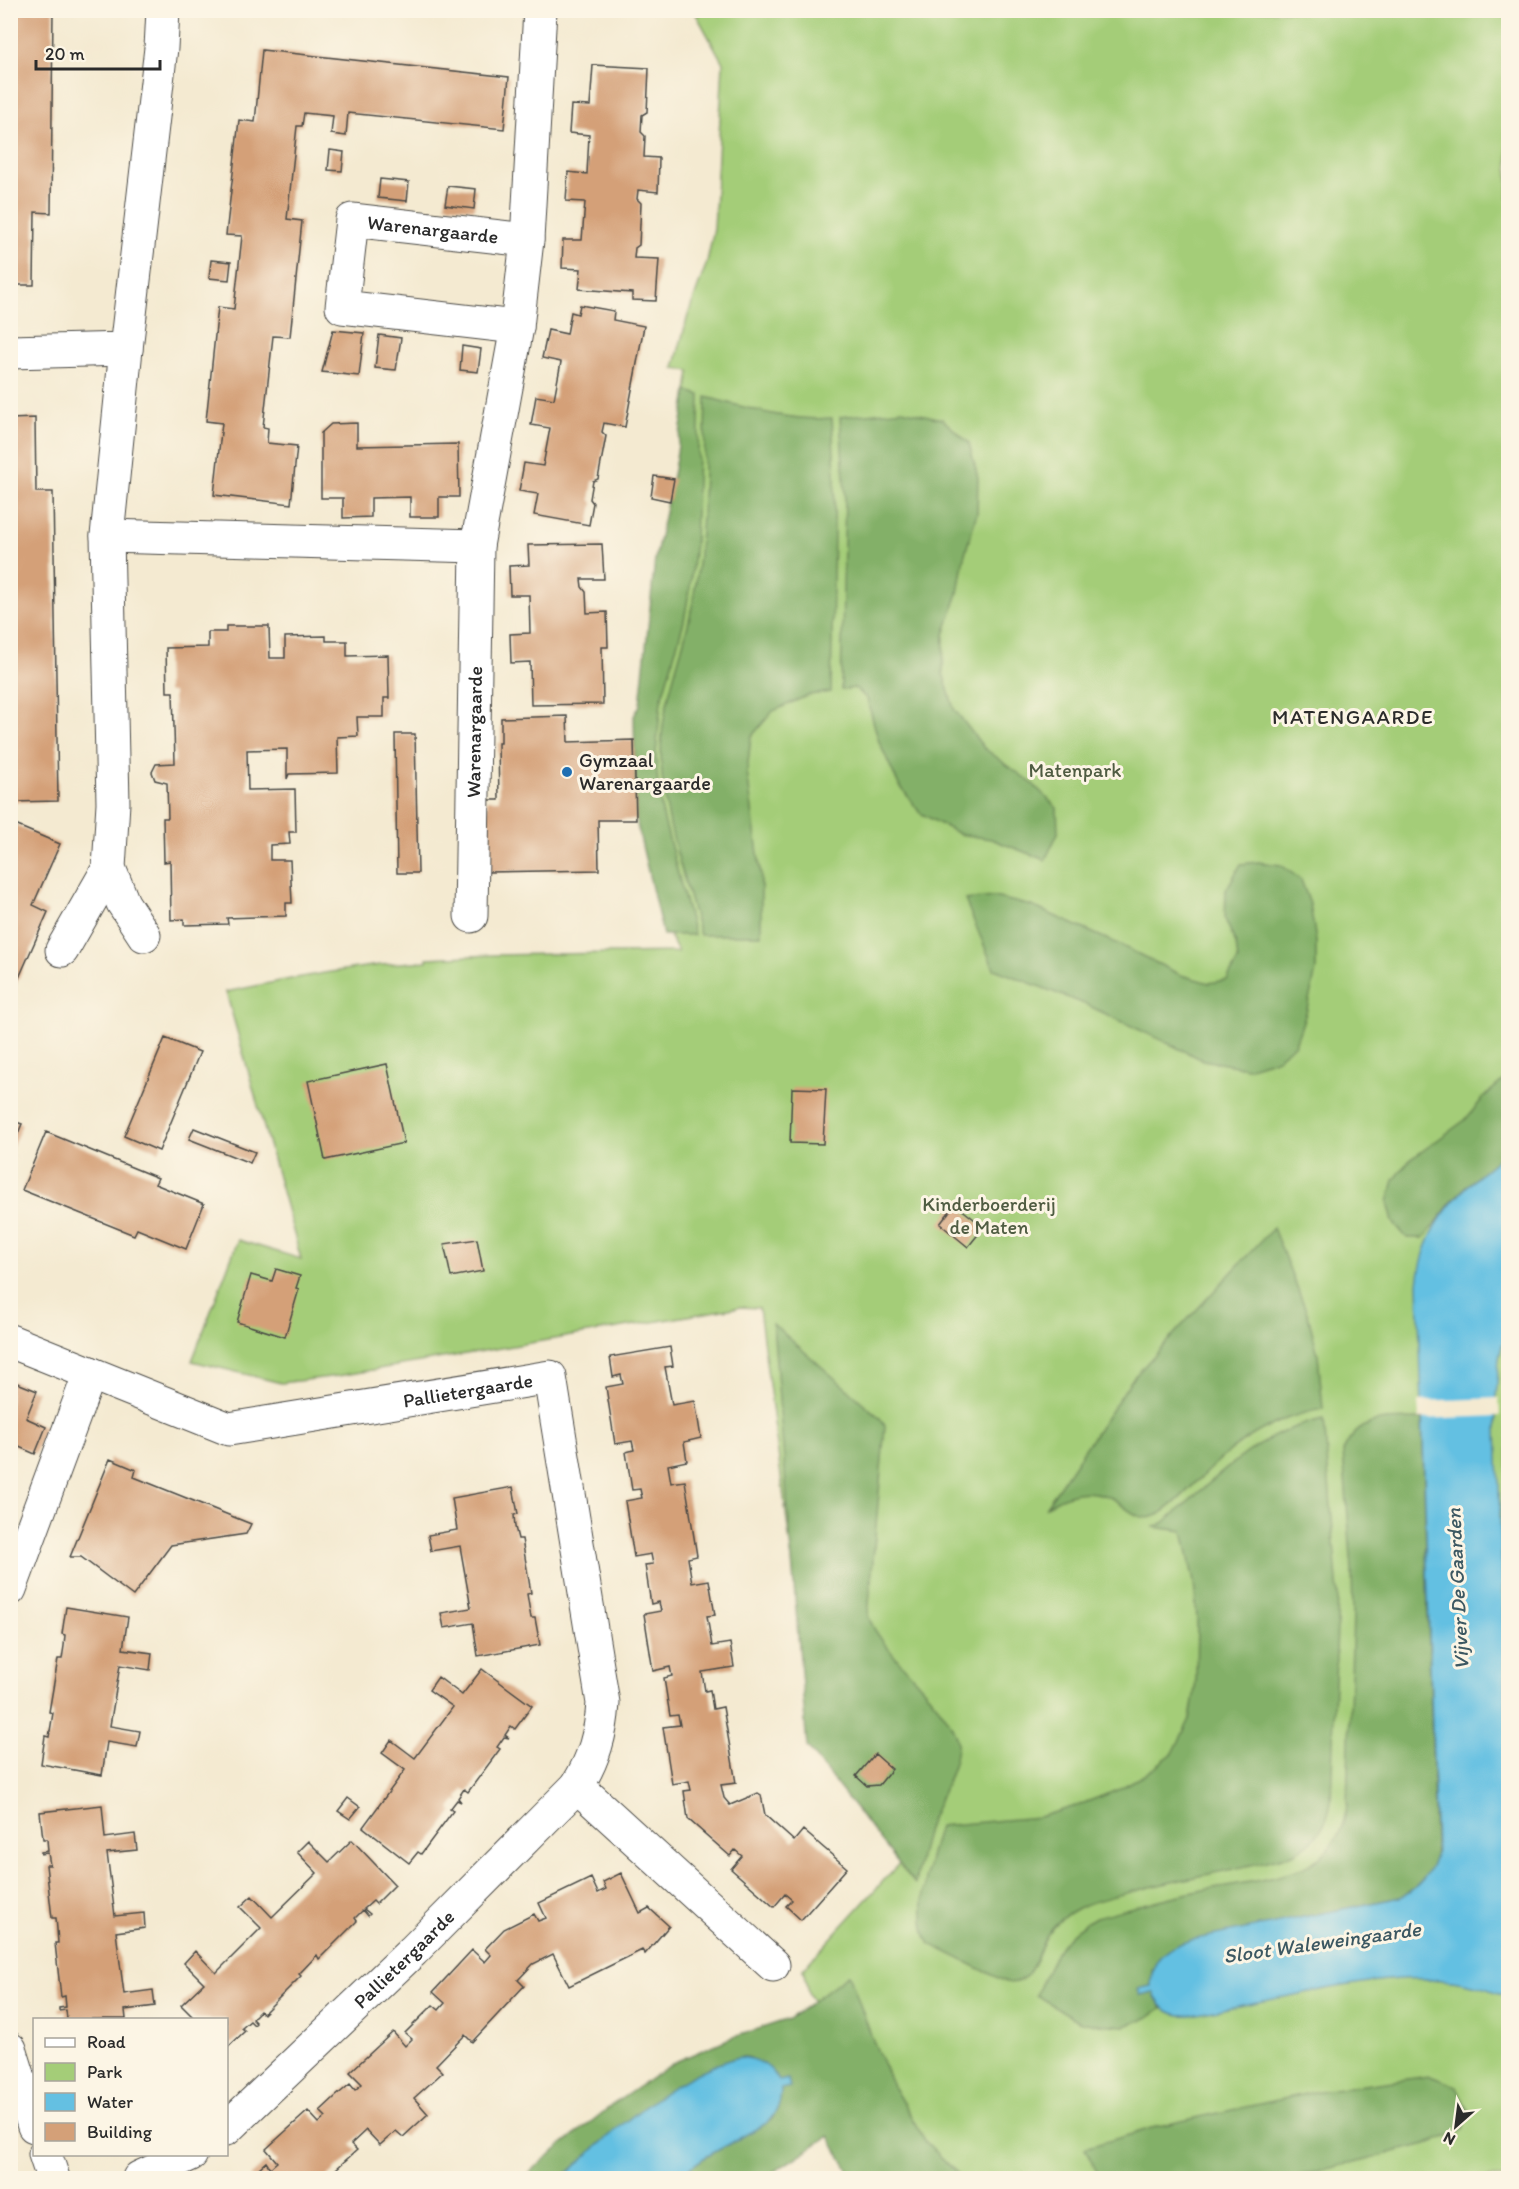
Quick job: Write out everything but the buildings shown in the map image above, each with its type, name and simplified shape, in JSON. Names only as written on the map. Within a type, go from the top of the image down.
[{"type":"street","points":[[144,935],[123,903],[110,868],[113,803],[107,536],[161,48],[163,10]]},
{"type":"street","name":"Warenargaarde","points":[[471,916],[477,546],[518,327],[527,240],[540,10]]},
{"type":"street","name":"Warenargaarde","points":[[518,327],[342,307],[352,220],[527,240]]},
{"type":"street","points":[[10,352],[126,350]]},
{"type":"street","points":[[107,536],[477,546]]},
{"type":"street","points":[[62,950],[110,868]]},
{"type":"street","name":"Pallietergaarde","points":[[10,1341],[229,1429],[550,1377],[603,1703],[597,1744],[590,1766],[578,1786],[412,1952],[228,2127]]},
{"type":"street","points":[[10,1589],[90,1373]]},
{"type":"street","points":[[578,1786],[773,1965]]},
{"type":"street","points":[[10,2049],[33,2123]]},
{"type":"street","points":[[46,2156],[53,2178]]},
{"type":"street","points":[[138,2178],[172,2165],[188,2156]]},
{"type":"green space","name":"Matenpark","points":[[706,10],[1508,11],[1508,2178],[942,2178],[808,1993],[803,1969],[905,1857],[816,1743],[759,1308],[740,1307],[338,1376],[281,1383],[192,1361],[238,1240],[301,1259],[226,992],[351,969],[427,961],[427,958],[678,952],[666,929],[640,820],[690,392],[687,391],[690,371],[674,368],[688,315],[707,262],[714,229],[723,63],[696,14],[706,12]]},
{"type":"green space","points":[[687,391],[700,395],[695,542],[684,621],[661,701],[656,754],[662,812],[694,935],[663,935],[636,820],[634,716],[640,705],[655,559],[674,470]]},
{"type":"green space","points":[[706,397],[784,416],[832,418],[835,474],[831,692],[809,695],[773,711],[751,737],[747,772],[761,876],[761,935],[700,935],[675,846],[662,779],[664,717],[689,621],[697,576],[703,499]]},
{"type":"green space","points":[[902,410],[942,419],[969,443],[978,478],[977,513],[964,557],[958,593],[944,635],[943,673],[954,709],[984,748],[1033,784],[1057,808],[1058,833],[1045,860],[991,839],[959,834],[920,813],[898,783],[879,742],[867,699],[855,688],[841,690],[845,494],[840,417]]},
{"type":"green space","points":[[1258,862],[1281,865],[1301,880],[1310,904],[1316,941],[1316,970],[1306,1013],[1295,1044],[1276,1059],[1247,1068],[1203,1060],[1087,1005],[994,969],[965,900],[994,897],[1032,906],[1181,975],[1209,983],[1227,980],[1238,960],[1236,944],[1225,919],[1226,890],[1241,864]]},
{"type":"green space","points":[[1508,1076],[1508,1151],[1461,1191],[1423,1238],[1407,1238],[1393,1222],[1388,1202],[1394,1180],[1410,1160],[1465,1120],[1485,1096]]},
{"type":"green space","points":[[1273,1228],[1308,1315],[1318,1355],[1323,1409],[1279,1422],[1252,1436],[1209,1469],[1167,1509],[1153,1517],[1136,1515],[1113,1499],[1086,1492],[1060,1498],[1045,1508],[1133,1378]]},
{"type":"green space","points":[[773,1324],[880,1418],[885,1426],[868,1615],[875,1631],[887,1647],[946,1717],[955,1733],[957,1747],[950,1776],[925,1836],[915,1884],[807,1747]]},
{"type":"green space","points":[[1324,1419],[1338,1594],[1331,1801],[1327,1818],[1319,1833],[1308,1845],[1293,1854],[1111,1897],[1078,1908],[1065,1916],[1047,1935],[1028,1974],[1015,1982],[1006,1982],[930,1944],[925,1933],[923,1904],[931,1853],[939,1826],[1039,1817],[1076,1806],[1115,1791],[1144,1775],[1173,1753],[1190,1719],[1196,1682],[1197,1619],[1194,1582],[1183,1531],[1154,1527],[1163,1523],[1237,1460],[1256,1447],[1299,1425]]},
{"type":"green space","points":[[1422,1419],[1435,1844],[1434,1861],[1429,1872],[1422,1882],[1401,1897],[1282,1922],[1152,1969],[1152,1986],[1138,1989],[1140,1995],[1153,1992],[1162,2008],[1147,2018],[1125,2026],[1082,2023],[1036,1995],[1058,1950],[1073,1932],[1096,1917],[1211,1888],[1258,1881],[1288,1873],[1320,1857],[1337,1837],[1347,1805],[1353,1616],[1352,1570],[1343,1452],[1357,1431],[1375,1422]]},
{"type":"green space","points":[[849,1974],[872,2038],[894,2088],[926,2142],[962,2178],[853,2178],[829,2136],[764,2178],[675,2178],[704,2158],[772,2119],[780,2100],[779,2082],[761,2065],[750,2058],[741,2057],[727,2061],[672,2090],[616,2131],[562,2178],[525,2178],[535,2167],[612,2105],[675,2062],[728,2039],[789,2019]]},
{"type":"green space","points":[[1430,2076],[1457,2086],[1468,2111],[1464,2130],[1430,2143],[1291,2178],[1100,2178],[1085,2148],[1159,2126],[1319,2091]]},
{"type":"water","points":[[1508,1151],[1508,1321],[1499,1358],[1496,1398],[1508,1756],[1508,1997],[1458,1982],[1408,1979],[1331,1988],[1192,2015],[1173,2013],[1164,2008],[1153,1992],[1140,1995],[1138,1989],[1151,1986],[1151,1976],[1157,1961],[1174,1946],[1191,1940],[1401,1897],[1419,1883],[1431,1866],[1436,1851],[1418,1283],[1422,1261],[1437,1223],[1461,1192]]},
{"type":"water","points":[[739,2057],[763,2063],[779,2081],[788,2079],[790,2087],[781,2089],[773,2117],[765,2124],[704,2158],[675,2178],[562,2178],[622,2124],[666,2091],[689,2077]]},
{"type":"pier","points":[[1499,1398],[1500,1416],[1419,1419],[1418,1401]]},
{"type":"place","name":"Gymzaal Warenargaarde","points":[[567,772]]},
{"type":"district","name":"MATENGAARDE","points":[[1353,716]]},
{"type":"park label","name":"Kinderboerderij de Maten","points":[[989,1216]]},
{"type":"water label","name":"Vijver De Gaarden","points":[[1457,1589]]},
{"type":"water label","name":"Sloot Waleweingaarde","points":[[1322,1942]]}]
